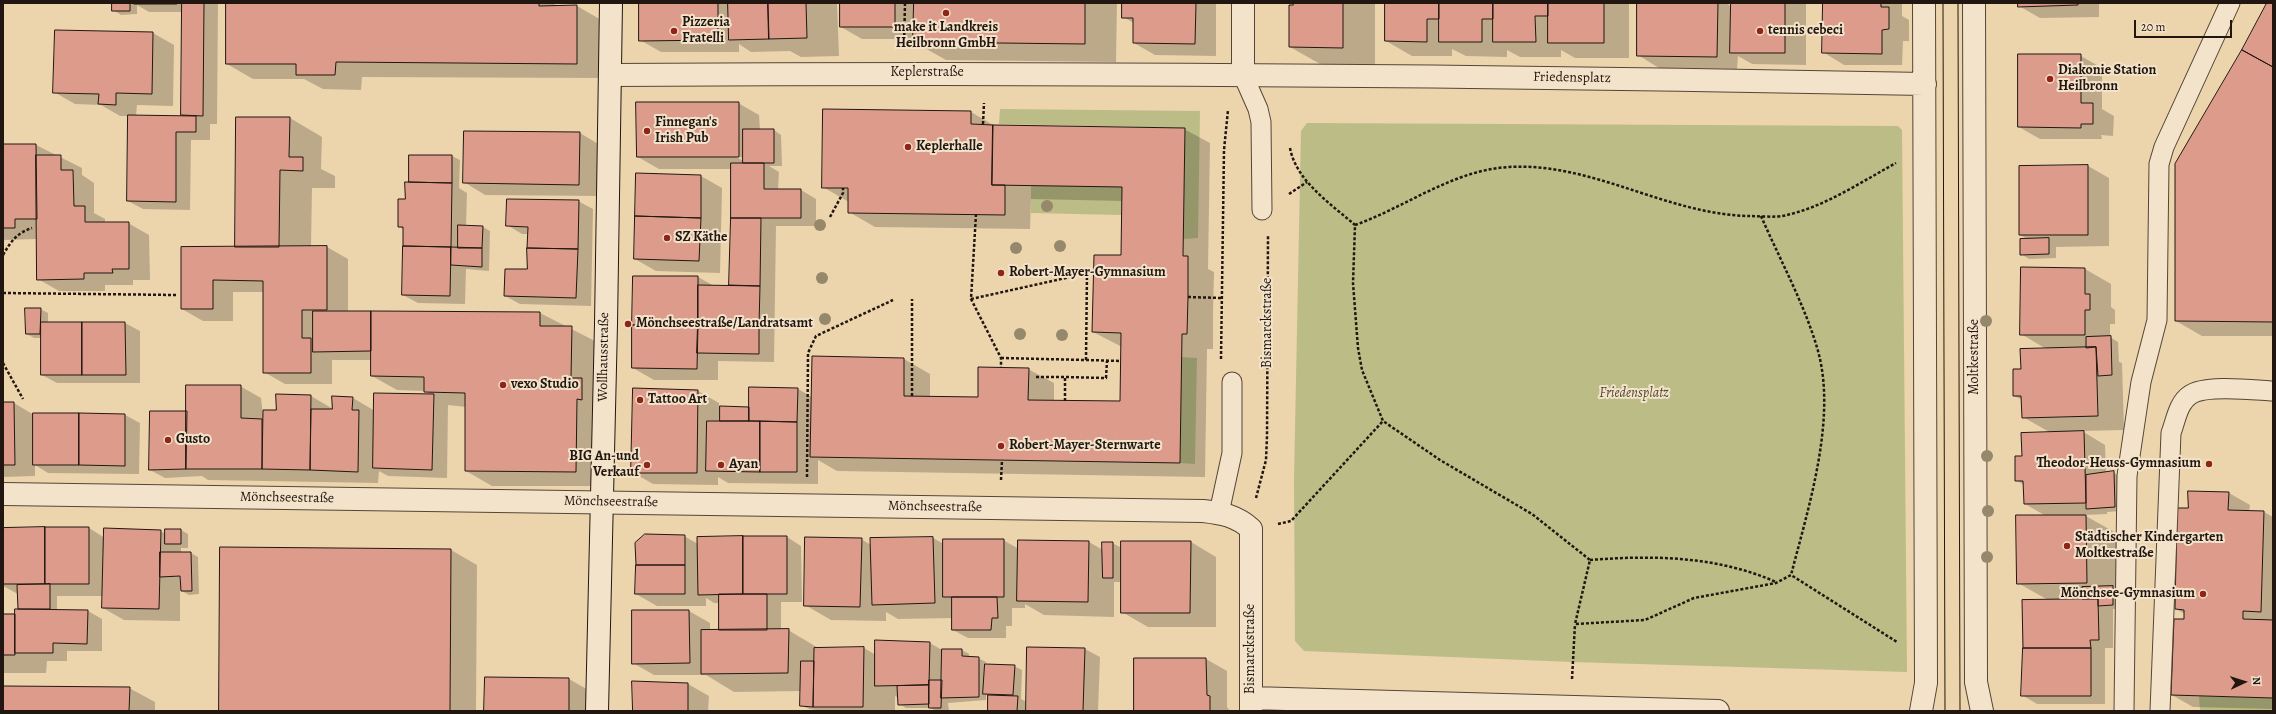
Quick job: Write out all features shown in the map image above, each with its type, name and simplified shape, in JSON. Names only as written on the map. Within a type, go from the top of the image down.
[{"type":"street","name":"Wollhausstraße","points":[[597,711],[611,75],[611,3]]},
{"type":"street","points":[[1242,75],[1243,3]]},
{"type":"street","points":[[1921,711],[1926,683],[1924,3]]},
{"type":"street","name":"Moltkestraße","points":[[1974,3],[1976,682],[1982,711]]},
{"type":"street","name":"Keplerstraße","points":[[611,75],[904,73],[1242,75]]},
{"type":"street","name":"Friedensplatz","points":[[1242,75],[1925,84]]},
{"type":"street","name":"Mönchseestraße","points":[[3,494],[1203,511],[1219,513]]},
{"type":"street","points":[[1219,513],[1246,524]]},
{"type":"street","name":"Bismarckstraße","points":[[1246,524],[1251,705]]},
{"type":"street","points":[[1251,705],[1718,711]]},
{"type":"lane","points":[[2124,711],[2126,476],[2141,382],[2157,320],[2159,164],[2164,147],[2230,3]]},
{"type":"lane","points":[[1242,75],[1258,109],[1261,122],[1262,210]]},
{"type":"lane","points":[[1219,513],[1232,452],[1232,382]]},
{"type":"lane","points":[[2160,711],[2171,433],[2180,406],[2190,394],[2205,390],[2273,391]]},
{"type":"path","points":[[904,73],[905,3]]},
{"type":"path","points":[[1221,363],[1224,150],[1229,108],[1242,75]]},
{"type":"path","points":[[1289,144],[1292,159],[1307,182],[1355,225]]},
{"type":"path","points":[[1355,225],[1450,182],[1480,172],[1510,167],[1542,169],[1576,174],[1702,212],[1761,216],[1786,215],[1818,205],[1924,148]]},
{"type":"path","points":[[830,216],[843,193],[842,188]]},
{"type":"path","points":[[976,214],[971,299],[1001,358],[1001,367]]},
{"type":"path","points":[[1575,624],[1645,620],[1694,598],[1776,583],[1791,575],[1812,494],[1821,439],[1824,394],[1818,352],[1805,314],[1761,216]]},
{"type":"path","points":[[1355,225],[1353,284],[1358,348],[1362,370],[1383,421],[1440,460],[1532,514],[1590,560],[1624,557],[1678,559],[1728,565],[1755,573],[1776,583]]},
{"type":"path","points":[[3,254],[12,239],[22,231],[32,228]]},
{"type":"path","name":"Bismarckstraße","points":[[1246,524],[1256,497],[1266,460],[1268,231]]},
{"type":"path","points":[[971,299],[1087,272],[1093,272]]},
{"type":"path","points":[[1086,360],[1087,272]]},
{"type":"path","points":[[3,293],[176,295]]},
{"type":"path","points":[[1188,297],[1222,298]]},
{"type":"path","points":[[912,299],[912,396]]},
{"type":"path","points":[[806,505],[808,353],[816,336],[893,300]]},
{"type":"path","points":[[1001,358],[1121,361]]},
{"type":"path","points":[[1036,377],[1106,378],[1107,361]]},
{"type":"path","points":[[3,363],[23,399]]},
{"type":"path","points":[[1065,378],[1065,401]]},
{"type":"path","points":[[1246,524],[1291,521],[1383,421]]},
{"type":"path","points":[[1571,708],[1575,624],[1590,560]]},
{"type":"path","points":[[1791,575],[1898,642]]},
{"type":"green space","points":[[1000,109],[1200,111],[1198,238],[1183,239],[1185,128],[999,124]]},
{"type":"green space","name":"Friedensplatz","points":[[1307,123],[1898,126],[1902,130],[1907,672],[1572,662],[1304,651],[1295,641],[1294,479],[1301,131]]},
{"type":"green space","points":[[1031,185],[1122,187],[1122,215],[1031,213]]},
{"type":"green space","points":[[1181,357],[1197,358],[1195,464],[1180,463]]},
{"type":"green space","points":[[2199,696],[2273,698],[2273,711],[2200,711]]},
{"type":"building","points":[[112,3],[130,3],[130,11],[112,11]]},
{"type":"building","points":[[177,3],[177,4],[134,4]]},
{"type":"building","points":[[182,3],[204,3],[203,116],[181,115]]},
{"type":"building","points":[[226,3],[539,3],[539,6],[577,5],[577,64],[336,62],[335,75],[296,75],[296,64],[226,64]]},
{"type":"building","points":[[639,3],[718,3],[718,40],[639,41]]},
{"type":"building","points":[[728,3],[768,3],[769,39],[729,40]]},
{"type":"building","points":[[768,3],[806,3],[807,38],[769,39]]},
{"type":"building","points":[[840,3],[895,3],[895,27],[840,27]]},
{"type":"building","points":[[914,3],[1085,3],[1085,44],[913,42]]},
{"type":"building","points":[[1122,3],[1196,3],[1195,44],[1133,43],[1133,18],[1122,18]]},
{"type":"building","points":[[1293,3],[1343,3],[1343,48],[1289,47],[1289,5],[1293,5]]},
{"type":"building","points":[[1385,3],[1439,3],[1439,19],[1427,19],[1427,42],[1385,41]]},
{"type":"building","points":[[1439,3],[1493,3],[1493,19],[1482,19],[1482,42],[1439,42]]},
{"type":"building","points":[[1493,3],[1548,3],[1548,16],[1535,16],[1536,42],[1493,42]]},
{"type":"building","points":[[1548,3],[1604,3],[1604,43],[1548,43]]},
{"type":"building","points":[[1637,3],[1718,3],[1717,57],[1637,56]]},
{"type":"building","points":[[1731,3],[1785,3],[1785,53],[1730,53]]},
{"type":"building","points":[[1823,3],[1881,3],[1881,7],[1889,7],[1889,29],[1882,30],[1882,54],[1822,53]]},
{"type":"building","points":[[2018,3],[2078,3],[2078,5],[2018,7]]},
{"type":"building","points":[[2267,3],[2273,3],[2273,67],[2242,50]]},
{"type":"building","points":[[55,30],[153,32],[152,94],[116,93],[116,105],[98,104],[99,94],[53,93]]},
{"type":"building","points":[[2242,50],[2273,67],[2273,322],[2175,321],[2175,164]]},
{"type":"building","name":"Diakonie Station Heilbronn","points":[[2018,54],[2081,54],[2081,103],[2093,103],[2093,124],[2081,124],[2081,128],[2018,127]]},
{"type":"building","points":[[636,102],[739,102],[739,157],[637,157]]},
{"type":"building","name":"Keplerhalle","points":[[823,109],[971,111],[971,124],[993,125],[992,185],[1005,185],[1005,215],[848,213],[848,188],[822,188]]},
{"type":"building","points":[[128,115],[196,116],[196,132],[176,132],[176,202],[127,201]]},
{"type":"building","points":[[236,117],[290,117],[289,157],[303,157],[303,171],[280,170],[279,247],[235,247]]},
{"type":"building","points":[[993,125],[1185,128],[1183,256],[1188,256],[1188,297],[1187,334],[1182,334],[1180,463],[810,457],[812,356],[904,358],[904,396],[978,397],[978,367],[1029,368],[1028,400],[1120,401],[1121,333],[1092,332],[1094,255],[1121,255],[1122,187],[992,185]]},
{"type":"building","points":[[743,129],[774,129],[774,163],[743,163]]},
{"type":"building","points":[[464,131],[580,132],[579,185],[463,183]]},
{"type":"building","points":[[3,144],[36,144],[37,219],[15,219],[15,228],[3,228]]},
{"type":"building","points":[[36,155],[61,155],[61,170],[73,170],[74,206],[85,206],[85,222],[129,222],[129,269],[112,269],[113,273],[84,273],[84,279],[37,280]]},
{"type":"building","points":[[409,155],[452,155],[452,183],[409,182]]},
{"type":"building","points":[[731,163],[764,163],[764,189],[801,189],[801,218],[731,218]]},
{"type":"building","points":[[2088,165],[2088,235],[2019,235],[2019,166]]},
{"type":"building","points":[[636,173],[701,175],[701,218],[635,216]]},
{"type":"building","points":[[405,182],[452,183],[451,247],[403,246],[403,227],[398,227],[398,199],[405,199]]},
{"type":"building","points":[[507,199],[579,200],[578,249],[527,248],[528,227],[506,226]]},
{"type":"building","name":"SZ Käthe","points":[[635,216],[701,218],[699,261],[634,259]]},
{"type":"building","points":[[731,218],[761,218],[760,286],[729,285]]},
{"type":"building","points":[[458,225],[483,226],[482,248],[458,248]]},
{"type":"building","points":[[2049,238],[2049,254],[2020,255],[2020,239]]},
{"type":"building","points":[[327,246],[327,310],[302,310],[302,338],[311,338],[311,373],[263,373],[263,281],[213,280],[213,309],[181,309],[181,247]]},
{"type":"building","points":[[403,246],[451,247],[450,296],[402,295]]},
{"type":"building","points":[[451,247],[482,248],[482,267],[451,265]]},
{"type":"building","points":[[527,248],[578,249],[576,298],[504,296],[505,269],[527,269]]},
{"type":"building","points":[[2021,267],[2085,268],[2085,294],[2090,294],[2090,310],[2085,310],[2085,335],[2020,335]]},
{"type":"building","points":[[633,276],[698,276],[698,325],[632,325]]},
{"type":"building","points":[[698,285],[760,286],[759,325],[698,325]]},
{"type":"building","points":[[25,308],[41,308],[40,334],[26,334]]},
{"type":"building","points":[[313,311],[371,311],[371,351],[313,352]]},
{"type":"building","name":"vexo Studio","points":[[371,311],[540,312],[540,326],[572,326],[571,378],[582,378],[582,400],[577,399],[576,472],[465,471],[465,393],[424,392],[424,377],[371,376]]},
{"type":"building","points":[[41,322],[82,322],[82,375],[41,375]]},
{"type":"building","points":[[82,322],[125,322],[126,375],[82,375]]},
{"type":"building","points":[[632,325],[698,325],[697,369],[632,368]]},
{"type":"building","points":[[698,325],[759,325],[759,354],[697,353]]},
{"type":"building","points":[[2111,336],[2112,375],[2098,376],[2096,347],[2086,348],[2086,337]]},
{"type":"building","points":[[2096,347],[2098,416],[2022,418],[2021,396],[2013,396],[2013,369],[2021,369],[2020,349]]},
{"type":"building","points":[[186,385],[241,385],[241,418],[262,419],[262,469],[186,469]]},
{"type":"building","points":[[749,387],[798,388],[797,422],[749,421]]},
{"type":"building","points":[[633,388],[698,390],[697,473],[631,473]]},
{"type":"building","points":[[374,393],[434,394],[432,470],[373,468]]},
{"type":"building","points":[[276,394],[311,395],[310,470],[262,469],[263,410],[276,410]]},
{"type":"building","points":[[332,396],[353,397],[352,410],[359,410],[358,472],[310,470],[311,409],[332,409]]},
{"type":"building","points":[[3,402],[14,402],[15,465],[3,465]]},
{"type":"building","points":[[720,406],[749,407],[749,421],[720,421]]},
{"type":"building","name":"Gusto","points":[[150,411],[187,411],[186,469],[149,470]]},
{"type":"building","points":[[33,413],[79,413],[79,465],[33,465]]},
{"type":"building","points":[[79,413],[125,414],[125,466],[79,465]]},
{"type":"building","points":[[707,421],[760,421],[760,472],[706,471]]},
{"type":"building","points":[[760,421],[797,422],[797,472],[760,472]]},
{"type":"building","points":[[2084,431],[2086,503],[2024,504],[2023,481],[2015,481],[2015,456],[2022,456],[2021,433]]},
{"type":"building","points":[[2114,471],[2115,507],[2086,509],[2086,475]]},
{"type":"building","name":"Mönchsee-Gymnasium","points":[[2188,491],[2229,492],[2228,510],[2264,511],[2261,612],[2243,611],[2243,619],[2273,620],[2273,698],[2171,695],[2174,619],[2184,619],[2184,610],[2175,609],[2177,508],[2188,508]]},
{"type":"building","name":"Städtischer Kindergarten Moltkestraße","points":[[2016,515],[2086,515],[2087,583],[2017,584]]},
{"type":"building","points":[[45,527],[45,584],[3,584],[3,528]]},
{"type":"building","points":[[45,527],[89,527],[89,584],[45,584]]},
{"type":"building","points":[[104,528],[161,530],[159,609],[102,608]]},
{"type":"building","points":[[165,529],[181,529],[181,544],[165,544]]},
{"type":"building","points":[[645,534],[685,535],[685,565],[636,565],[635,543]]},
{"type":"building","points":[[743,536],[743,594],[698,595],[697,537]]},
{"type":"building","points":[[743,536],[787,536],[787,594],[743,594]]},
{"type":"building","points":[[805,537],[862,538],[860,607],[804,606]]},
{"type":"building","points":[[933,537],[935,603],[872,605],[870,538]]},
{"type":"building","points":[[943,539],[1004,539],[1004,597],[943,597]]},
{"type":"building","points":[[1018,540],[1089,541],[1088,602],[1017,601]]},
{"type":"building","points":[[1121,541],[1191,541],[1190,613],[1121,613]]},
{"type":"building","points":[[1102,542],[1113,542],[1113,578],[1103,578]]},
{"type":"building","points":[[220,547],[451,549],[450,711],[219,711]]},
{"type":"building","points":[[160,552],[191,552],[192,591],[181,591],[180,576],[160,577]]},
{"type":"building","points":[[636,565],[685,565],[685,594],[635,594]]},
{"type":"building","points":[[50,584],[50,609],[18,609],[17,585]]},
{"type":"building","points":[[2113,586],[2113,605],[2098,606],[2098,599],[2082,599],[2082,587]]},
{"type":"building","points":[[719,594],[767,594],[767,630],[719,630]]},
{"type":"building","points":[[952,597],[997,597],[998,618],[992,618],[991,630],[952,630]]},
{"type":"building","points":[[2098,599],[2099,640],[2090,640],[2091,648],[2023,648],[2022,600]]},
{"type":"building","points":[[15,609],[88,610],[87,644],[53,643],[53,653],[15,653]]},
{"type":"building","points":[[632,610],[689,610],[690,663],[632,664]]},
{"type":"building","points":[[3,614],[15,614],[15,655],[3,655]]},
{"type":"building","points":[[789,629],[788,673],[701,674],[701,630]]},
{"type":"building","points":[[875,640],[930,642],[929,685],[875,686]]},
{"type":"building","points":[[864,647],[863,707],[813,707],[814,648]]},
{"type":"building","points":[[1027,647],[1085,648],[1083,711],[1026,711]]},
{"type":"building","points":[[2023,648],[2091,648],[2091,696],[2021,696]]},
{"type":"building","points":[[942,649],[962,649],[962,656],[979,657],[979,697],[941,698]]},
{"type":"building","points":[[1134,658],[1206,658],[1207,695],[1210,696],[1210,711],[1134,711]]},
{"type":"building","points":[[801,661],[814,661],[813,707],[800,706]]},
{"type":"building","points":[[985,664],[1015,665],[1013,695],[983,694]]},
{"type":"building","points":[[485,677],[569,678],[569,711],[484,711]]},
{"type":"building","points":[[929,680],[942,680],[941,708],[929,708]]},
{"type":"building","points":[[632,681],[688,683],[688,711],[633,711]]},
{"type":"building","points":[[929,685],[929,704],[898,705],[897,686]]},
{"type":"building","points":[[3,686],[130,687],[129,711],[3,711]]},
{"type":"building","points":[[988,695],[1018,696],[1017,711],[988,711]]},
{"type":"tram line","points":[[1943,3],[1945,711]]},
{"type":"tram line","points":[[1958,3],[1960,711]]},
{"type":"place","name":"make it Landkreis Heilbronn GmbH","points":[[946,13]]},
{"type":"place","name":"Pizzeria Fratelli","points":[[674,31]]},
{"type":"place","name":"tennis cebeci","points":[[1760,31]]},
{"type":"place","name":"Diakonie Station Heilbronn","points":[[2050,79]]},
{"type":"place","name":"Finnegan's Irish Pub","points":[[647,131]]},
{"type":"place","name":"Keplerhalle","points":[[908,147]]},
{"type":"place","name":"SZ Käthe","points":[[667,238]]},
{"type":"place","name":"Robert-Mayer-Gymnasium","points":[[1001,273]]},
{"type":"place","name":"Mönchseestraße/Landratsamt","points":[[628,324]]},
{"type":"place","name":"vexo Studio","points":[[503,385]]},
{"type":"place","name":"Tattoo Art","points":[[640,400]]},
{"type":"place","name":"Gusto","points":[[168,440]]},
{"type":"place","name":"Robert-Mayer-Sternwarte","points":[[1001,446]]},
{"type":"place","name":"Theodor-Heuss-Gymnasium","points":[[2209,464]]},
{"type":"place","name":"BIG An-und Verkauf","points":[[647,465]]},
{"type":"place","name":"Ayan","points":[[721,465]]},
{"type":"place","name":"Städtischer Kindergarten Moltkestraße","points":[[2067,546]]},
{"type":"place","name":"Mönchsee-Gymnasium","points":[[2203,594]]}]
